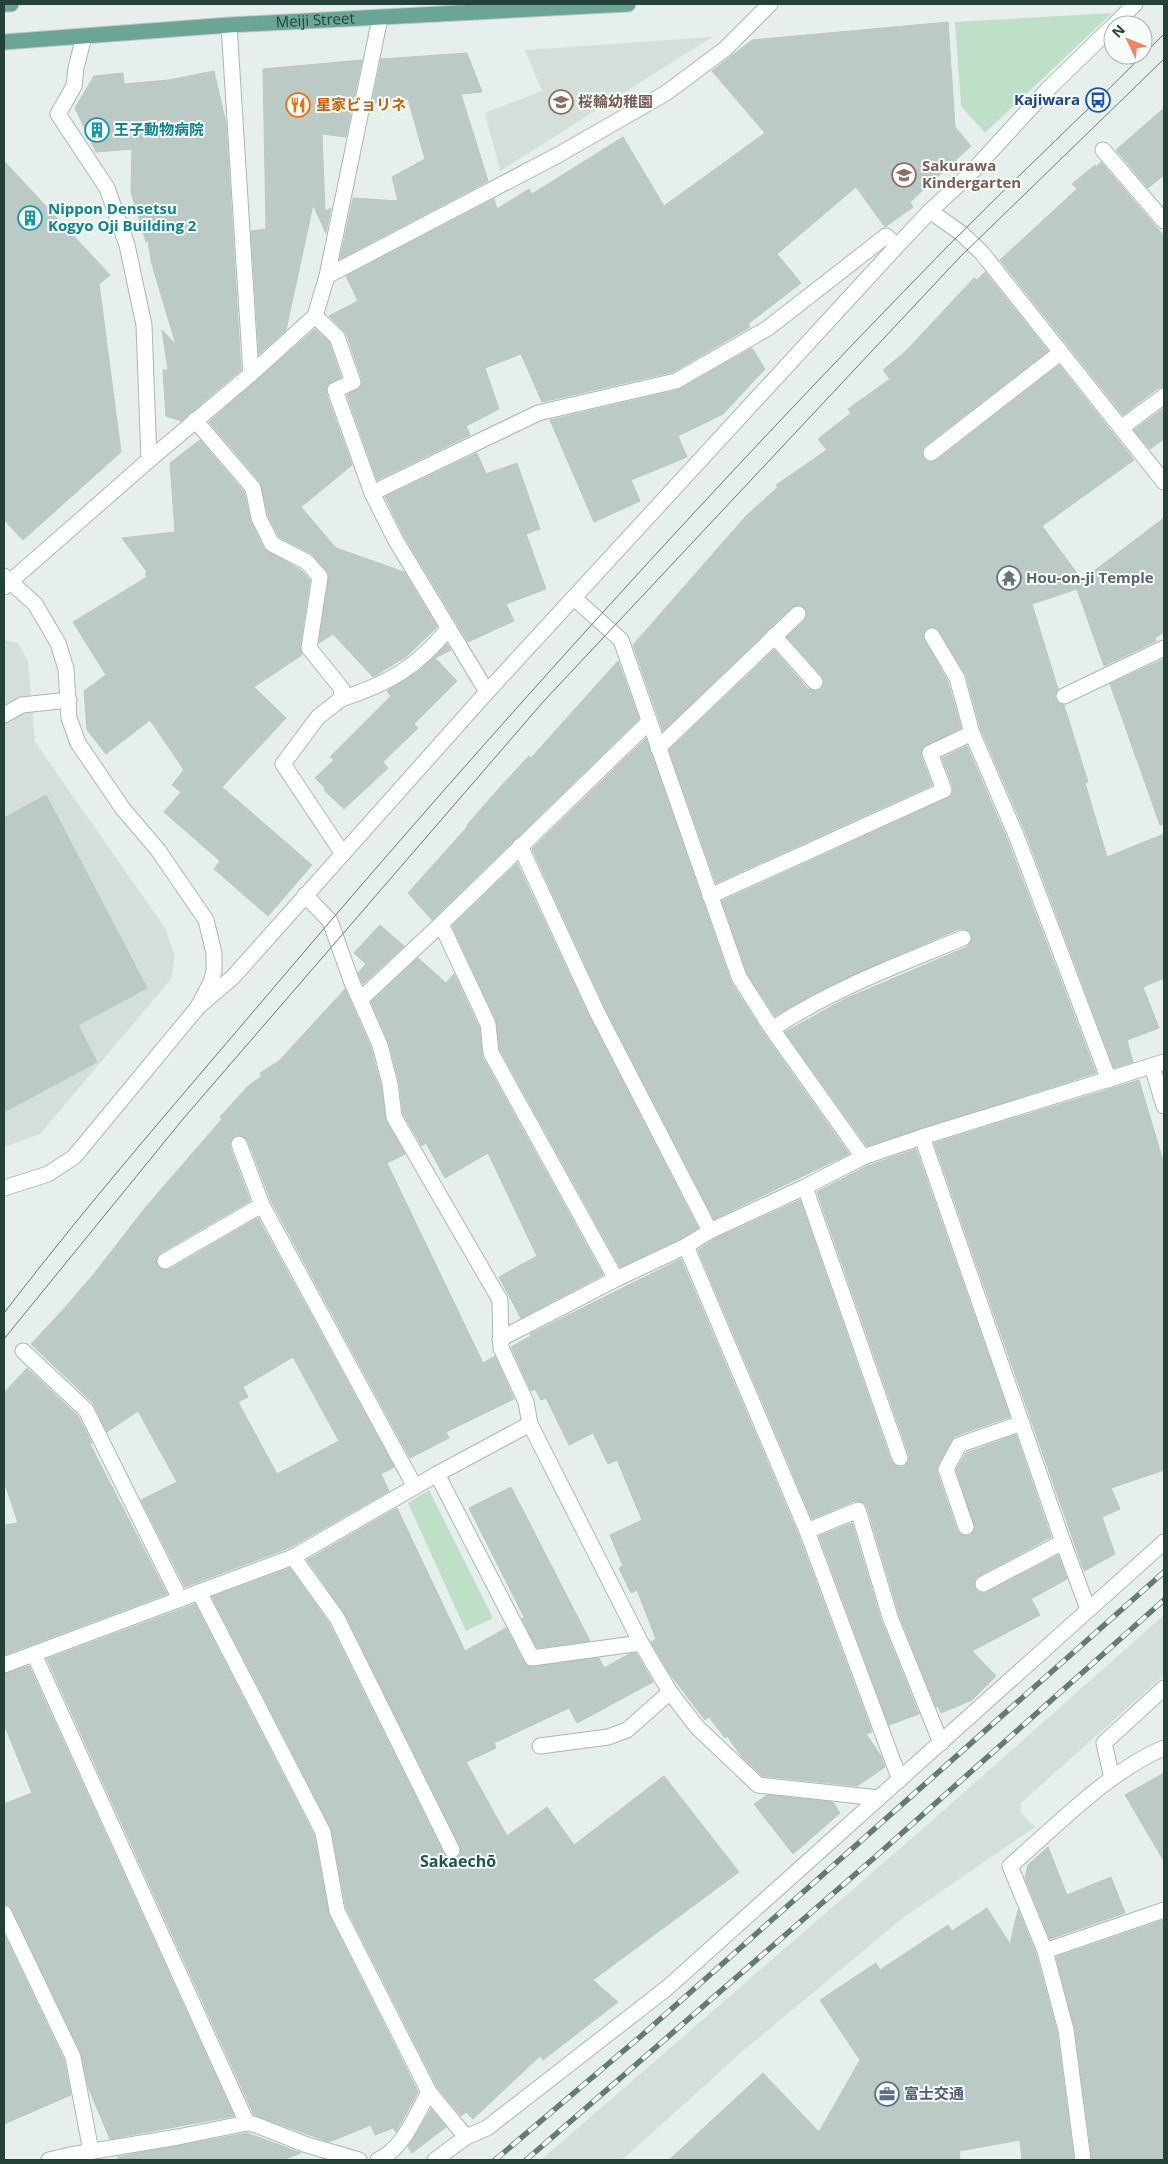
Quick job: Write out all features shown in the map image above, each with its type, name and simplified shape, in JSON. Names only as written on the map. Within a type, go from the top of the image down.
[{"type":"main road","points":[[4,4],[11,4]]},
{"type":"main road","name":"Meiji Street","points":[[4,42],[229,25],[628,4]]},
{"type":"street","points":[[327,276],[558,155],[666,93],[725,49],[770,4]]},
{"type":"street","points":[[1123,15],[1135,4]]},
{"type":"street","points":[[198,1007],[211,982],[214,971],[214,953],[206,920],[158,850],[123,808],[78,743],[69,718],[66,668],[58,643],[34,604],[6,582],[251,374],[315,316],[327,276],[380,18]]},
{"type":"street","points":[[229,25],[251,374]]},
{"type":"street","points":[[4,1188],[48,1174],[74,1157],[198,1007],[233,976],[486,692],[930,210],[970,174],[1047,90],[1103,35]]},
{"type":"street","points":[[84,36],[76,68],[74,86],[58,114],[107,188],[127,245],[144,325],[149,460]]},
{"type":"street","points":[[1103,150],[1164,221]]},
{"type":"street","points":[[930,210],[961,233],[982,253],[1060,354],[1164,482]]},
{"type":"street","points":[[372,493],[538,413],[676,381],[768,328],[886,236],[897,246]]},
{"type":"street","points":[[315,316],[337,337],[353,382],[335,390],[372,493],[395,539],[486,692]]},
{"type":"street","points":[[931,453],[1060,354]]},
{"type":"street","points":[[1122,428],[1164,396]]},
{"type":"street","points":[[195,420],[253,488],[259,518],[272,544],[307,562],[320,577],[309,648],[342,689],[341,699]]},
{"type":"street","points":[[574,598],[622,640],[739,977],[772,1029],[863,1157]]},
{"type":"street","points":[[658,748],[798,614]]},
{"type":"street","points":[[343,854],[283,764],[318,717],[341,699],[374,688],[404,672],[431,650],[448,629]]},
{"type":"street","points":[[774,636],[815,682]]},
{"type":"street","points":[[932,636],[957,678],[972,733],[1016,835],[1109,1080]]},
{"type":"street","points":[[1064,696],[1164,648]]},
{"type":"street","points":[[4,715],[22,705],[69,700]]},
{"type":"street","points":[[361,999],[649,722]]},
{"type":"street","points":[[710,896],[944,790],[930,752],[972,733]]},
{"type":"street","points":[[520,846],[597,1012],[710,1230]]},
{"type":"street","points":[[305,895],[330,921],[351,980],[380,1045],[390,1084],[394,1117],[500,1300],[501,1348],[526,1402],[530,1424],[641,1644],[670,1692],[697,1727],[758,1785],[879,1798]]},
{"type":"street","points":[[441,924],[488,1024],[491,1053],[616,1279]]},
{"type":"street","points":[[772,1029],[792,1016],[857,983],[963,938]]},
{"type":"street","points":[[500,1339],[616,1279],[686,1246],[710,1230],[805,1187],[863,1157],[1158,1064],[1164,1106]]},
{"type":"street","points":[[922,1137],[1088,1609]]},
{"type":"street","points":[[238,1144],[262,1205],[415,1487]]},
{"type":"street","points":[[805,1187],[900,1458]]},
{"type":"street","points":[[165,1261],[262,1205]]},
{"type":"street","points":[[686,1246],[807,1531],[900,1780]]},
{"type":"street","points":[[23,1351],[86,1410],[180,1599]]},
{"type":"street","points":[[966,1527],[946,1469],[959,1445],[1022,1423]]},
{"type":"street","points":[[4,1665],[292,1557],[436,1474],[530,1424]]},
{"type":"street","points":[[436,1474],[532,1658],[641,1644]]},
{"type":"street","points":[[807,1531],[858,1510],[890,1618],[941,1743]]},
{"type":"street","points":[[983,1584],[1063,1542]]},
{"type":"street","points":[[435,2160],[466,2137],[487,2128],[666,1988],[1164,1542]]},
{"type":"street","points":[[292,1557],[337,1618],[452,1850]]},
{"type":"street","points":[[198,1592],[323,1832],[337,1911],[429,2092],[466,2137]]},
{"type":"street","points":[[34,1654],[247,2123]]},
{"type":"street","points":[[1112,1778],[1104,1743],[1164,1688]]},
{"type":"street","points":[[540,1746],[608,1737],[627,1730],[670,1692]]},
{"type":"street","points":[[1083,2160],[1066,2030],[1045,1951],[1010,1866],[1112,1778],[1152,1753],[1164,1748]]},
{"type":"street","points":[[1045,1951],[1164,1910]]},
{"type":"street","points":[[4,1913],[73,2057],[91,2151]]},
{"type":"street","points":[[378,2160],[389,2155],[400,2142],[429,2092]]},
{"type":"street","points":[[49,2160],[247,2123],[307,2145],[359,2160]]},
{"type":"shaded area","name":"桜輪幼稚園","points":[[712,37],[500,171],[485,113],[542,91],[525,50]]},
{"type":"shaded area","points":[[4,640],[18,643],[28,661],[35,742],[165,928],[175,956],[171,979],[40,1134],[4,1147]]},
{"type":"shaded area","points":[[1164,1615],[1164,1675],[1021,1803],[1020,1812],[1035,1827],[904,1917],[744,2050],[622,2160],[541,2160],[934,1819]]},
{"type":"green space","points":[[1112,13],[1103,15],[1103,22],[985,133],[961,106],[955,22]]},
{"type":"green space","points":[[429,1490],[493,1618],[466,1631],[408,1503]]},
{"type":"building","points":[[948,22],[955,127],[971,146],[910,202],[913,207],[885,227],[856,187],[777,254],[801,283],[748,324],[750,327],[673,372],[542,402],[521,354],[485,368],[499,409],[466,426],[470,435],[377,480],[347,395],[360,388],[362,379],[346,333],[329,316],[358,301],[346,276],[494,199],[497,209],[529,189],[532,194],[623,137],[664,206],[765,133],[712,71],[752,40]]},
{"type":"building","points":[[467,53],[482,92],[461,94],[488,181],[340,259],[353,198],[398,201],[392,177],[425,159],[408,99],[372,103],[381,59]]},
{"type":"building","points":[[362,60],[346,137],[322,134],[325,211],[331,208],[326,233],[313,205],[286,330],[259,354],[251,231],[266,229],[263,69]]},
{"type":"building","points":[[214,71],[226,123],[241,370],[181,421],[166,416],[163,370],[168,370],[162,330],[176,345],[151,261],[148,240],[146,242],[131,192],[132,149],[96,152],[75,108],[94,76],[123,73],[124,84],[169,80]]},
{"type":"building","points":[[1164,108],[1164,175],[1148,188],[1116,150]]},
{"type":"building","points":[[4,161],[110,275],[99,284],[121,452],[23,540],[4,520]]},
{"type":"building","points":[[1101,162],[1164,236],[1164,387],[1158,388],[1123,415],[1000,260],[1077,189],[1072,184]]},
{"type":"building","points":[[985,272],[1048,351],[925,446],[922,450],[923,458],[928,462],[937,460],[1059,365],[1134,460],[1042,526],[1082,580],[1164,518],[1164,632],[1155,638],[1156,641],[1104,666],[1077,589],[1032,604],[1058,689],[1055,700],[1064,705],[1088,782],[1085,783],[1107,857],[1164,834],[1164,978],[1143,987],[1159,1028],[1127,1040],[1133,1062],[1114,1068],[1025,831],[981,730],[966,675],[937,628],[928,628],[923,637],[948,682],[961,728],[922,748],[921,756],[932,785],[716,883],[669,750],[774,650],[808,689],[816,691],[822,689],[824,681],[822,676],[787,637],[805,620],[807,611],[800,605],[792,607],[663,731],[633,645],[746,516],[778,487],[776,485],[827,450],[818,439],[851,413],[848,409],[890,379],[883,370],[906,351],[974,278],[977,280]]},
{"type":"building","points":[[315,329],[329,342],[341,377],[328,384],[326,393],[352,465],[301,507],[336,548],[404,572],[437,627],[407,656],[373,677],[333,634],[319,643],[329,574],[312,554],[279,537],[268,515],[260,482],[209,422]]},
{"type":"building","points":[[752,348],[765,369],[723,414],[678,436],[687,457],[631,480],[640,501],[594,522],[550,420],[678,390]]},
{"type":"building","points":[[1164,408],[1164,439],[1150,449],[1134,430]]},
{"type":"building","points":[[200,440],[244,492],[251,522],[264,549],[301,570],[310,580],[300,647],[302,655],[254,687],[286,718],[222,787],[312,865],[268,916],[214,869],[220,861],[164,812],[181,792],[172,785],[184,770],[150,720],[106,754],[87,730],[84,691],[106,675],[73,622],[147,577],[145,574],[147,572],[122,538],[175,532],[170,463]]},
{"type":"building","points":[[477,453],[486,474],[517,463],[540,529],[526,534],[546,589],[506,604],[514,621],[468,642],[403,534],[385,497]]},
{"type":"building","points":[[447,644],[451,650],[435,658],[457,681],[414,724],[418,728],[383,762],[388,768],[344,809],[324,790],[325,788],[315,778],[334,760],[330,757],[391,696],[387,691],[419,671]]},
{"type":"building","points":[[1164,659],[1164,824],[1160,825],[1110,684]]},
{"type":"building","points":[[618,661],[639,719],[432,920],[408,893],[502,785],[529,756],[531,758]]},
{"type":"building","points":[[646,738],[731,982],[764,1034],[849,1154],[714,1219],[605,1008],[532,849]]},
{"type":"building","points":[[967,746],[1007,839],[1096,1073],[867,1146],[785,1032],[845,999],[967,947],[972,940],[971,934],[965,929],[959,929],[813,994],[775,1016],[747,973],[722,901],[948,798],[952,795],[953,787],[942,758]]},
{"type":"building","points":[[46,795],[147,988],[78,1025],[97,1062],[4,1112],[4,818]]},
{"type":"building","points":[[517,863],[589,1016],[698,1228],[682,1238],[620,1267],[500,1050],[496,1020],[452,926]]},
{"type":"building","points":[[380,925],[404,946],[363,984],[358,973],[366,964],[354,953]]},
{"type":"building","points":[[418,958],[446,983],[454,974],[479,1027],[483,1058],[603,1275],[521,1318],[499,1277],[537,1256],[488,1153],[445,1178],[426,1143],[422,1146],[403,1114],[399,1082],[389,1043],[371,1002]]},
{"type":"building","points":[[345,989],[371,1048],[381,1086],[386,1121],[405,1154],[387,1163],[483,1363],[495,1356],[514,1399],[446,1432],[449,1438],[410,1458],[271,1201],[248,1141],[241,1135],[235,1135],[230,1142],[230,1147],[250,1201],[160,1253],[157,1257],[157,1265],[161,1269],[170,1269],[258,1218],[394,1467],[381,1474],[389,1491],[289,1548],[185,1587],[141,1500],[177,1482],[138,1411],[107,1432],[93,1403],[31,1344],[93,1275],[145,1208],[222,1119],[220,1117],[248,1086],[262,1076],[260,1073],[279,1061]],"holes":[[[293,1357],[339,1441],[277,1474],[238,1402],[248,1397],[243,1387]]]},
{"type":"building","points":[[1139,1080],[1164,1164],[1164,1470],[1111,1488],[1120,1509],[1102,1517],[1115,1554],[1084,1571],[934,1143]]},
{"type":"building","points":[[916,1149],[1010,1417],[955,1436],[938,1465],[937,1472],[957,1530],[960,1534],[969,1536],[975,1528],[956,1470],[966,1453],[1016,1435],[1051,1537],[979,1576],[975,1579],[975,1588],[978,1592],[987,1592],[1058,1555],[1067,1579],[1031,1599],[1040,1615],[972,1651],[996,1676],[972,1700],[941,1713],[938,1706],[936,1707],[899,1614],[867,1507],[864,1503],[855,1501],[812,1519],[698,1250],[714,1239],[800,1200],[891,1461],[898,1467],[904,1467],[909,1460],[909,1455],[817,1192],[867,1166]]},
{"type":"building","points":[[681,1259],[798,1534],[872,1732],[866,1734],[881,1756],[885,1767],[857,1786],[762,1776],[742,1757],[727,1736],[725,1738],[709,1717],[705,1720],[670,1674],[651,1642],[656,1639],[637,1590],[631,1593],[619,1568],[623,1566],[610,1535],[642,1520],[617,1460],[608,1464],[593,1433],[569,1445],[546,1398],[541,1400],[535,1389],[531,1391],[511,1347],[531,1336],[530,1334]]},
{"type":"building","points":[[27,1368],[78,1416],[92,1443],[90,1444],[167,1594],[4,1655],[4,1525],[18,1523],[4,1481],[4,1393]]},
{"type":"building","points":[[511,1487],[590,1641],[537,1648],[522,1619],[524,1617],[469,1508]]},
{"type":"building","points":[[397,1508],[465,1651],[506,1628],[528,1666],[599,1658],[604,1668],[629,1654],[636,1653],[653,1682],[577,1723],[569,1708],[494,1743],[496,1748],[466,1762],[507,1836],[547,1807],[574,1845],[664,1776],[739,1872],[593,1980],[618,2002],[543,2060],[540,2056],[473,2119],[466,2112],[461,2116],[437,2087],[346,1908],[331,1828],[212,1597],[290,1568],[329,1623],[444,1854],[447,1858],[456,1859],[460,1855],[460,1846],[345,1614],[307,1560]]},
{"type":"building","points":[[852,1523],[881,1620],[919,1714],[889,1725],[819,1536]]},
{"type":"building","points":[[195,1604],[314,1835],[329,1915],[418,2092],[396,2132],[393,2128],[375,2135],[371,2125],[329,2142],[254,2115],[47,1659]]},
{"type":"building","points":[[29,1666],[234,2116],[110,2139],[88,2087],[81,2053],[12,1909],[9,1905],[4,1904],[4,1804],[32,1793],[4,1724],[4,1674]]},
{"type":"building","points":[[1164,1773],[1164,1861],[1125,1795]]},
{"type":"building","points":[[767,1795],[833,1802],[840,1813],[793,1854],[754,1804]]},
{"type":"building","points":[[1048,1847],[1067,1895],[1111,1877],[1125,1913],[1050,1939],[1025,1878],[1028,1865]]},
{"type":"building","points":[[987,1908],[1010,1944],[1018,1910],[1036,1954],[1057,2032],[1074,2160],[1022,2160],[1020,2140],[959,2151],[960,2160],[669,2160],[763,2073],[819,2132],[860,2060],[820,2000],[876,1963],[880,1970],[948,1925],[952,1931]]},
{"type":"building","points":[[1164,1920],[1164,2160],[1092,2160],[1075,2029],[1056,1957]]},
{"type":"building","points":[[4,1934],[64,2060],[71,2095],[4,2124]]},
{"type":"building","points":[[431,2109],[446,2127],[412,2153],[408,2147]]},
{"type":"building","points":[[247,2133],[301,2153],[283,2160],[119,2160],[117,2157]]},
{"type":"tram line","points":[[4,1313],[106,1186],[281,979],[443,792],[608,607],[691,516],[947,247],[1164,34]]},
{"type":"tram line","points":[[4,1339],[183,1119],[543,702],[960,257],[1164,59]]},
{"type":"railway","points":[[495,2160],[641,2036],[1164,1572]]},
{"type":"railway","points":[[526,2160],[874,1858],[1164,1600]]},
{"type":"place","name":"Kajiwara","points":[[1098,100]]},
{"type":"place","name":"桜輪幼稚園","points":[[561,102]]},
{"type":"place","name":"星家ビョリネ","points":[[298,105]]},
{"type":"place","name":"王子動物病院","points":[[97,130]]},
{"type":"place","name":"Sakurawa Kindergarten","points":[[904,175]]},
{"type":"place","name":"Nippon Densetsu Kogyo Oji Building 2","points":[[30,218]]},
{"type":"place","name":"Hou-on-ji Temple","points":[[1009,578]]},
{"type":"place","name":"富士交通","points":[[887,2094]]},
{"type":"district","name":"Sakaechō","points":[[458,1861]]}]
